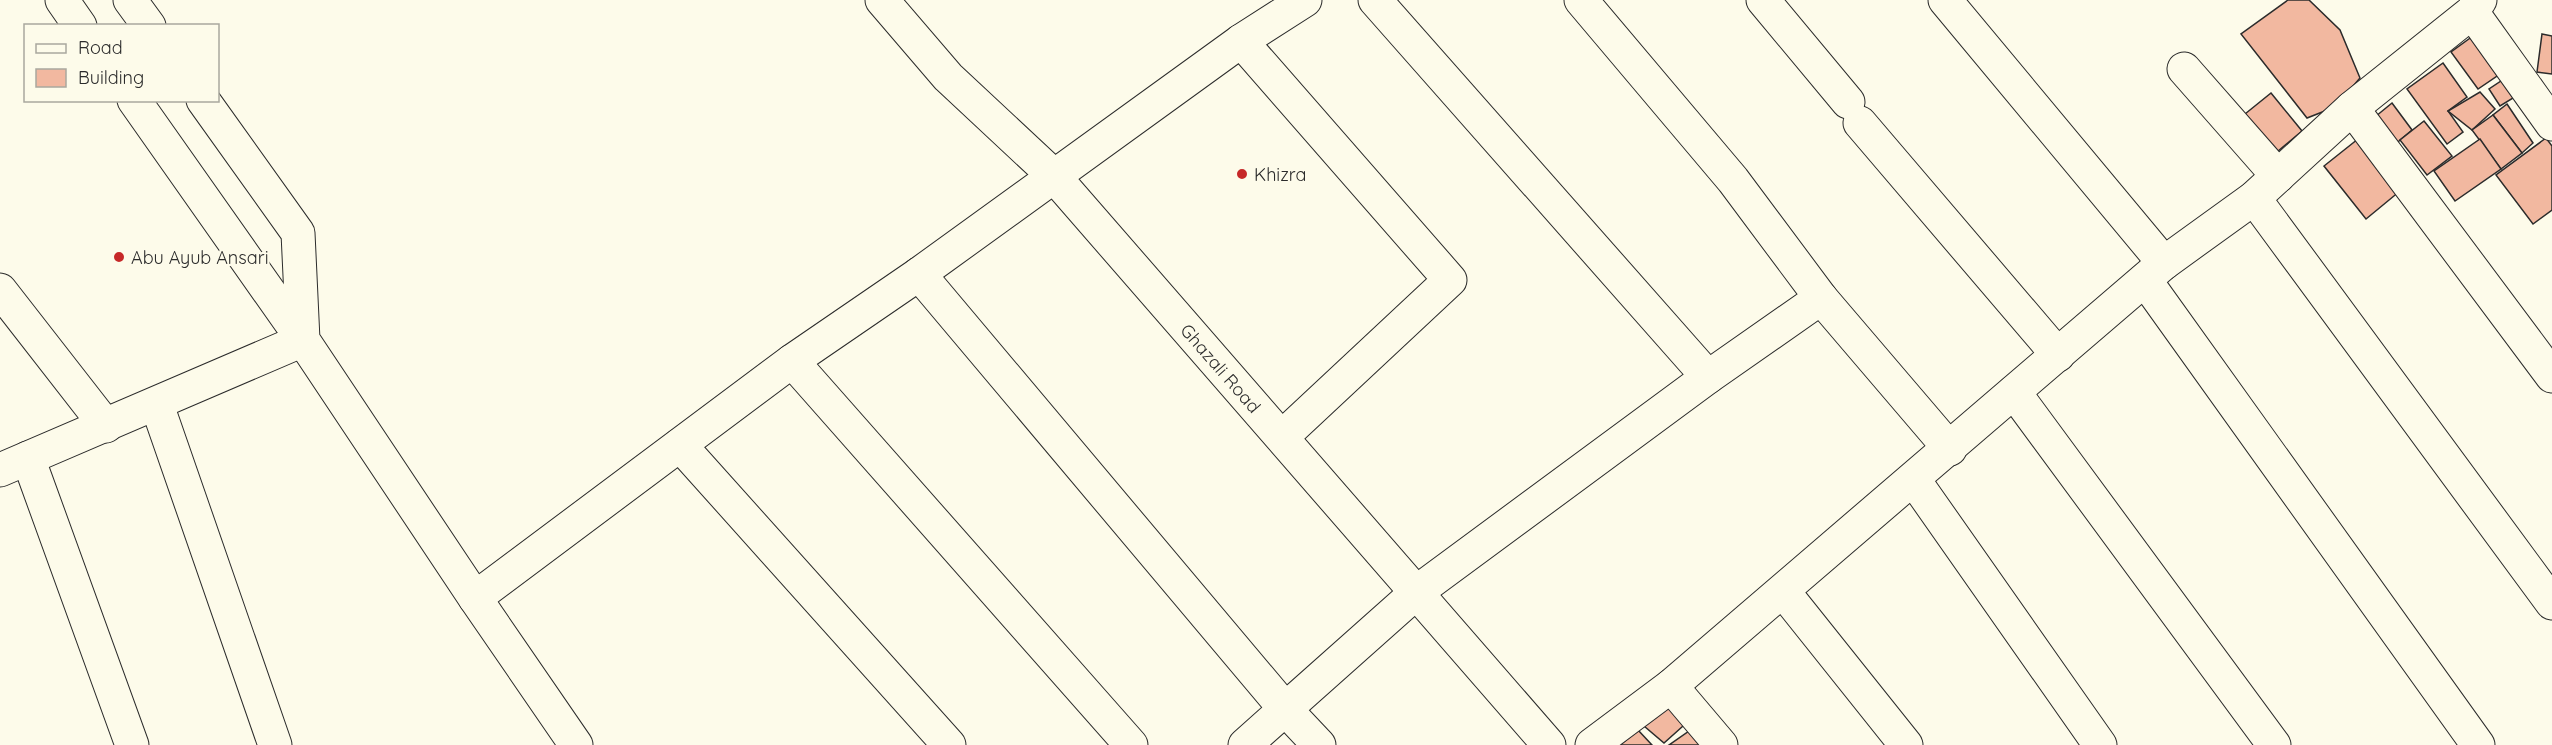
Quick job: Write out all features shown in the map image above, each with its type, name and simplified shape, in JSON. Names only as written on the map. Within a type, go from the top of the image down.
[{"type":"street","points":[[62,0],[79,24]]},
{"type":"street","points":[[130,0],[147,24]]},
{"type":"street","name":"Ghazali Road","points":[[882,0],[948,76],[1053,175],[1418,591],[1549,745]]},
{"type":"street","points":[[474,598],[792,361],[919,274],[1241,41],[1305,0]]},
{"type":"street","points":[[1375,0],[1708,377]]},
{"type":"street","points":[[1581,0],[1733,180],[1821,298],[1950,449]]},
{"type":"street","points":[[1763,0],[1854,113],[2058,355]]},
{"type":"street","points":[[1945,0],[2155,272],[2478,745]]},
{"type":"street","points":[[1592,745],[1671,686],[2155,272],[2254,198],[2352,108],[2477,11],[2552,124]]},
{"type":"street","points":[[1241,41],[1450,280],[1282,437]]},
{"type":"street","points":[[2184,69],[2278,176]]},
{"type":"street","points":[[135,102],[303,340],[474,598],[576,745]]},
{"type":"street","points":[[204,102],[298,233],[303,340]]},
{"type":"street","points":[[2352,108],[2552,376]]},
{"type":"street","points":[[2254,198],[2552,603]]},
{"type":"street","points":[[919,274],[1286,710],[1319,745]]},
{"type":"street","points":[[0,290],[106,426]]},
{"type":"street","points":[[1245,745],[1418,591],[1708,377],[1821,298]]},
{"type":"street","points":[[132,745],[14,464],[157,405],[303,340]]},
{"type":"street","points":[[792,361],[1131,745]]},
{"type":"street","points":[[2014,392],[2274,745]]},
{"type":"street","points":[[157,405],[275,745]]},
{"type":"street","points":[[680,445],[949,745]]},
{"type":"street","points":[[1914,480],[2100,745]]},
{"type":"street","points":[[1783,591],[1906,745]]},
{"type":"street","points":[[1671,686],[1721,745]]},
{"type":"building","points":[[2288,0],[2309,0],[2340,30],[2360,78],[2335,107],[2307,118],[2241,34]]},
{"type":"building","points":[[2542,34],[2552,36],[2552,74],[2537,72]]},
{"type":"building","points":[[2473,36],[2500,74],[2478,89],[2451,52]]},
{"type":"building","points":[[2443,63],[2467,97],[2448,111],[2463,132],[2447,144],[2407,89]]},
{"type":"building","points":[[2507,77],[2518,95],[2500,106],[2489,89]]},
{"type":"building","points":[[2480,92],[2495,109],[2472,130],[2448,111]]},
{"type":"building","points":[[2271,93],[2302,131],[2271,157],[2240,118]]},
{"type":"building","points":[[2392,103],[2412,130],[2392,147],[2370,121]]},
{"type":"building","points":[[2507,104],[2533,143],[2522,153],[2493,115]]},
{"type":"building","points":[[2493,115],[2522,153],[2501,169],[2472,130]]},
{"type":"building","points":[[2424,121],[2452,156],[2427,175],[2400,140]]},
{"type":"building","points":[[2546,138],[2552,146],[2552,210],[2533,224],[2496,175]]},
{"type":"building","points":[[2358,139],[2400,191],[2366,219],[2324,166]]},
{"type":"building","points":[[2480,139],[2501,169],[2455,201],[2434,171]]},
{"type":"building","points":[[1675,697],[1692,718],[1664,743],[1644,726]]},
{"type":"building","points":[[1692,729],[1707,745],[1669,745]]},
{"type":"building","points":[[1638,730],[1652,745],[1620,745]]},
{"type":"place","name":"Khizra","points":[[1242,174]]},
{"type":"place","name":"Abu Ayub Ansari","points":[[119,257]]}]
